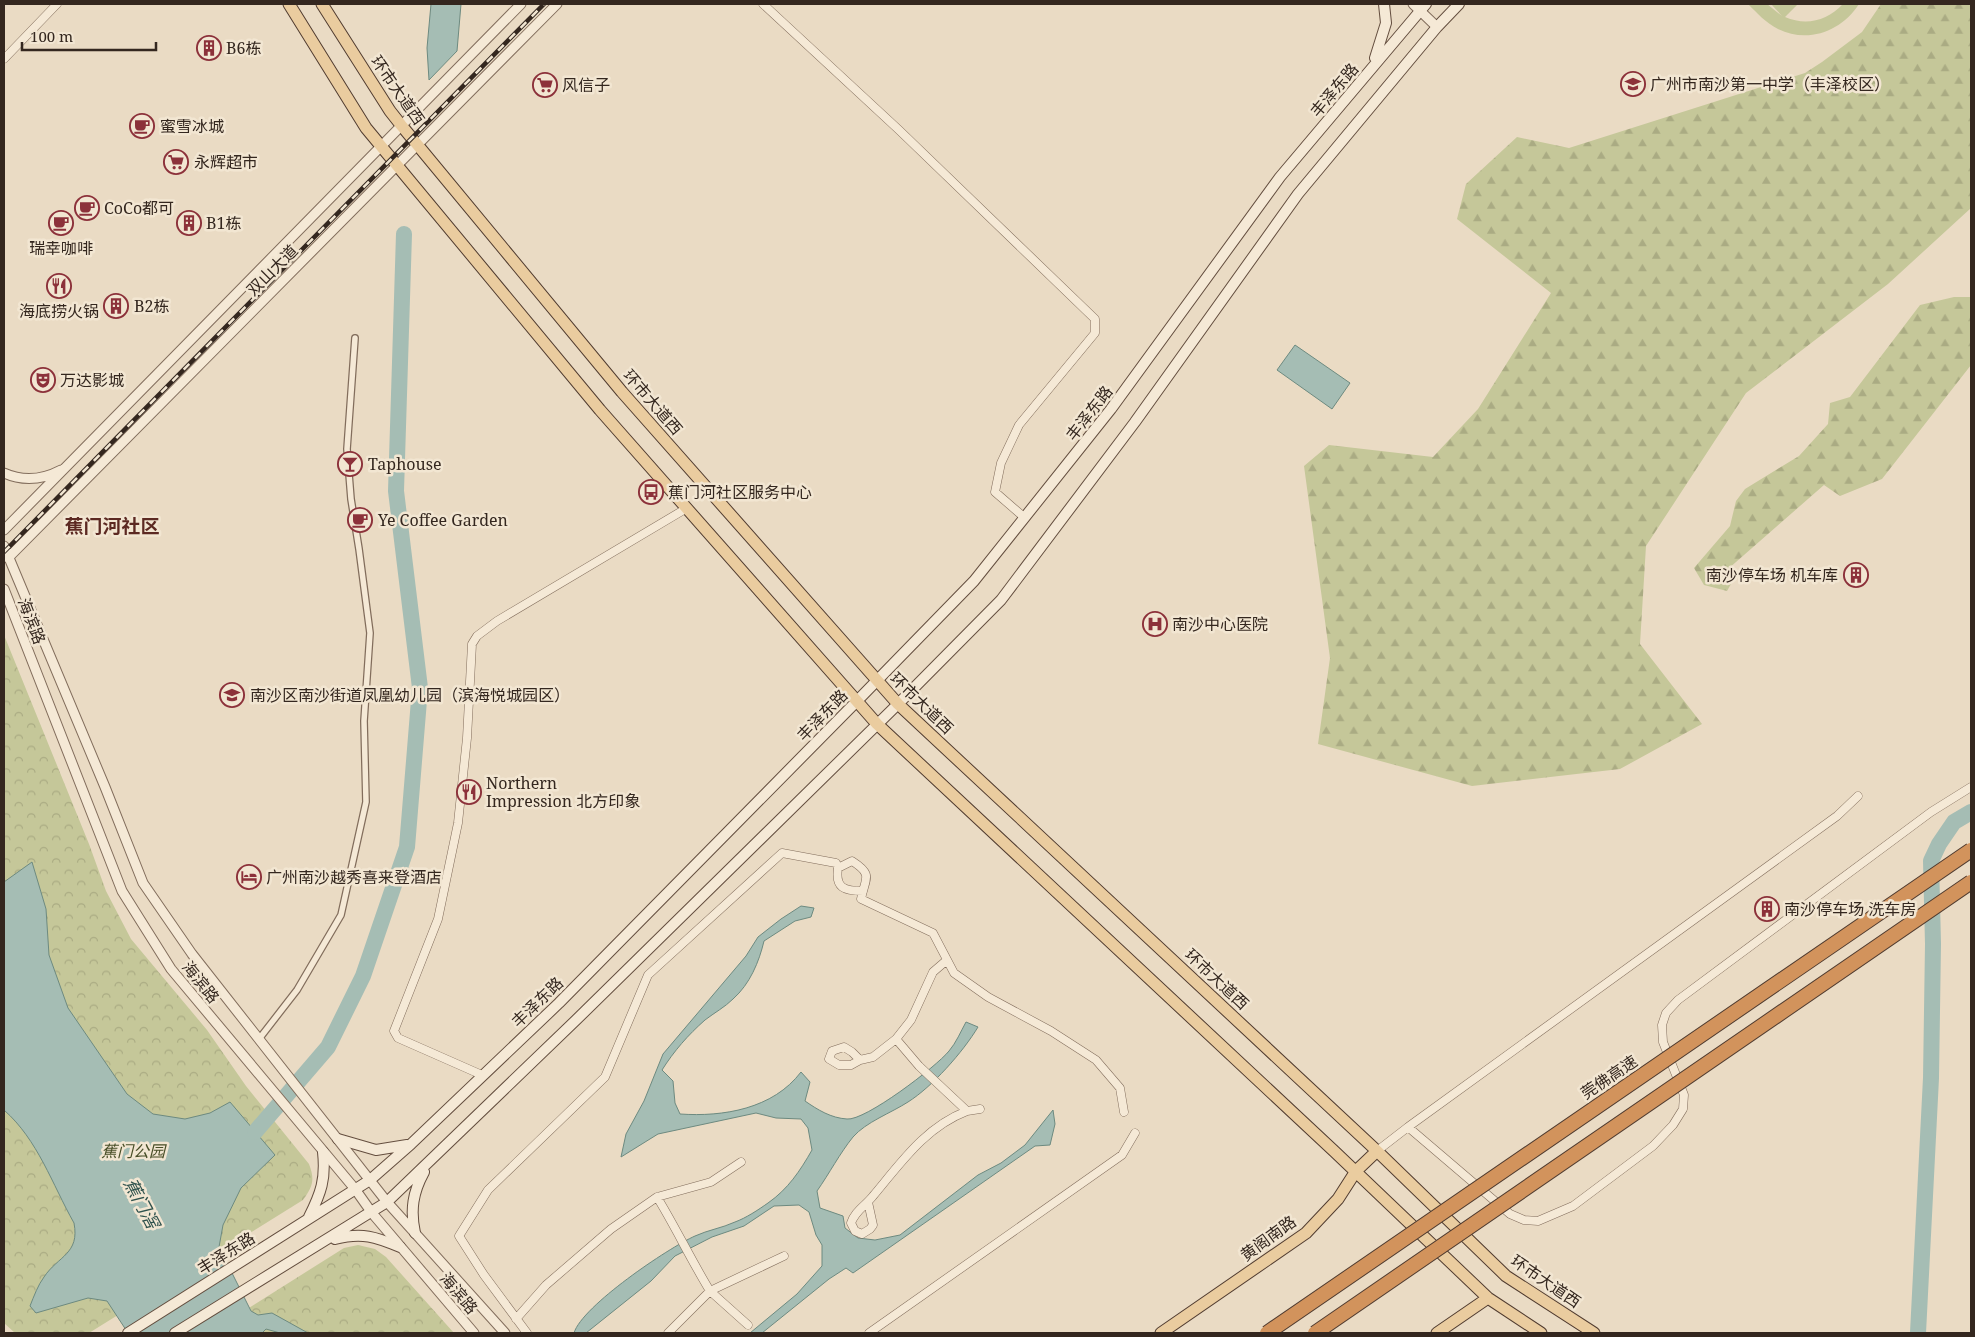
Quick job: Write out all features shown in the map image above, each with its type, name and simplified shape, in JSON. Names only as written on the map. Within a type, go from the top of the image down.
[{"type":"highway","name":"莞佛高速","points":[[1267,1333],[1971,850]]},
{"type":"highway","points":[[1315,1333],[1971,882]]},
{"type":"main road","points":[[289,4],[366,128],[600,410],[877,724],[1356,1171],[1488,1298],[1541,1333]]},
{"type":"main road","name":"环市大道西","points":[[322,4],[390,111],[401,125],[622,392],[898,704],[1377,1151],[1506,1276],[1594,1333]]},
{"type":"main road","points":[[1368,72],[1380,48],[1386,23],[1384,4]]},
{"type":"main road","points":[[175,1333],[388,1202],[898,704],[1001,600],[1135,422],[1298,194],[1437,27],[1459,4]]},
{"type":"main road","name":"丰泽东路","points":[[128,1333],[370,1180],[558,1003],[974,581],[1112,409],[1280,177],[1368,72],[1420,6]]},
{"type":"main road","points":[[338,1139],[376,1150],[410,1144]]},
{"type":"main road","name":"黄阁南路","points":[[1160,1333],[1306,1233],[1338,1199],[1356,1171],[1377,1151]]},
{"type":"main road","points":[[308,1218],[320,1197],[324,1181],[323,1152]]},
{"type":"main road","points":[[415,1233],[412,1218],[413,1202],[416,1186],[428,1163]]},
{"type":"main road","points":[[322,1243],[347,1236],[367,1235],[400,1247]]},
{"type":"main road","points":[[1437,1333],[1488,1298]]},
{"type":"street","points":[[4,59],[57,4]]},
{"type":"street","name":"双山大道","points":[[4,530],[380,145],[521,4]]},
{"type":"street","name":"双山大道","points":[[8,558],[557,4]]},
{"type":"street","points":[[763,4],[906,137],[1095,319],[1095,333],[1019,425],[1001,464],[995,492],[1024,518]]},
{"type":"street","points":[[1420,6],[1437,27]]},
{"type":"street","points":[[259,1039],[297,990],[341,914],[366,802],[364,721],[370,633],[359,549],[350,499],[347,449],[355,338]]},
{"type":"street","points":[[4,473],[27,480],[56,473],[66,468]]},
{"type":"street","points":[[482,1075],[398,1038],[394,1031],[438,919],[458,823],[467,738],[472,644],[477,636],[497,621],[687,508]]},
{"type":"street","name":"海滨路","points":[[4,546],[143,883],[192,954],[370,1180],[505,1333]]},
{"type":"street","name":"海滨路","points":[[4,589],[122,891],[171,969],[355,1189],[400,1247],[474,1333]]},
{"type":"street","points":[[1408,1127],[1510,1214],[1524,1220],[1538,1221],[1573,1206],[1653,1146],[1673,1125],[1683,1109],[1684,1095],[1663,1042],[1662,1025],[1666,1013],[1678,1000],[1916,824],[1971,787]]},
{"type":"street","points":[[1377,1151],[1837,816],[1858,796]]},
{"type":"street","points":[[526,1333],[484,1275],[459,1236],[488,1190],[605,1078],[648,975],[782,853],[836,863],[838,868],[837,880],[840,886],[853,891],[863,891]]},
{"type":"street","points":[[838,868],[852,861],[858,864],[868,880],[861,899],[933,933],[954,973],[988,997],[1051,1031],[1096,1060],[1120,1088],[1124,1112]]},
{"type":"street","points":[[860,1060],[872,1058],[896,1039],[911,1020],[933,972],[947,960]]},
{"type":"street","points":[[896,1039],[919,1066],[967,1111]]},
{"type":"street","points":[[868,1202],[916,1145],[939,1125],[967,1111],[980,1109]]},
{"type":"street","points":[[869,1333],[1122,1155],[1135,1133]]},
{"type":"street","points":[[516,1319],[546,1285],[611,1229],[657,1197],[710,1182],[741,1162]]},
{"type":"street","points":[[657,1197],[710,1291],[748,1325]]},
{"type":"street","points":[[668,1333],[710,1291],[784,1256]]},
{"type":"green space","points":[[1748,4],[1767,4],[1782,16],[1771,4],[1798,4],[1785,17],[1793,20],[1808,21],[1823,18],[1843,4],[1859,4],[1852,13],[1834,28],[1812,35],[1801,35],[1774,27]]},
{"type":"green space","points":[[1881,4],[1971,4],[1971,208],[1888,284],[1746,393],[1646,546],[1640,644],[1702,724],[1620,769],[1472,786],[1318,744],[1330,658],[1304,466],[1329,445],[1433,457],[1478,409],[1551,293],[1457,219],[1466,184],[1517,137],[1569,148],[1805,73],[1862,32]]},
{"type":"green space","points":[[1954,297],[1971,297],[1971,365],[1882,479],[1840,496],[1824,485],[1728,569],[1735,577],[1727,591],[1704,585],[1694,568],[1730,526],[1736,501],[1745,489],[1799,456],[1828,424],[1830,403],[1850,397],[1920,305]]},
{"type":"green space","name":"蕉门公园","points":[[4,635],[89,844],[106,891],[131,939],[207,1030],[246,1086],[309,1164],[312,1174],[311,1187],[303,1200],[89,1333],[15,1333],[4,1323]]},
{"type":"green space","points":[[358,1245],[375,1249],[386,1257],[454,1333],[209,1333],[344,1248]]},
{"type":"water","points":[[431,4],[461,4],[457,51],[429,80],[427,48]]},
{"type":"water","points":[[1295,345],[1350,383],[1332,409],[1277,370]]},
{"type":"water","name":"蕉门滘","points":[[32,862],[46,909],[49,955],[68,1008],[127,1094],[153,1114],[185,1119],[210,1113],[230,1102],[275,1155],[241,1188],[223,1225],[219,1247],[251,1311],[258,1315],[272,1313],[308,1333],[280,1333],[266,1329],[262,1333],[128,1333],[107,1301],[88,1298],[36,1313],[30,1306],[44,1277],[71,1248],[75,1233],[74,1223],[44,1163],[26,1135],[4,1110],[4,882]]},
{"type":"water","points":[[801,906],[814,908],[811,917],[795,921],[764,941],[756,965],[744,987],[730,1002],[693,1031],[662,1070],[673,1081],[675,1103],[680,1114],[713,1114],[746,1108],[776,1095],[790,1085],[801,1072],[810,1082],[805,1101],[836,1117],[847,1119],[856,1117],[884,1103],[942,1059],[952,1048],[966,1022],[978,1027],[956,1058],[937,1078],[917,1095],[872,1122],[853,1137],[817,1191],[820,1208],[843,1216],[845,1228],[858,1238],[875,1240],[900,1235],[978,1175],[1001,1163],[1025,1145],[1053,1110],[1055,1124],[1050,1145],[1035,1146],[853,1273],[846,1268],[829,1279],[762,1333],[750,1333],[797,1294],[822,1266],[822,1245],[816,1235],[809,1212],[799,1205],[774,1206],[744,1226],[712,1237],[675,1256],[651,1281],[586,1333],[574,1333],[580,1322],[592,1308],[627,1279],[666,1252],[695,1236],[743,1218],[775,1198],[793,1179],[812,1150],[808,1128],[801,1119],[776,1118],[756,1113],[658,1134],[621,1157],[626,1134],[644,1101],[663,1054],[746,956],[758,937]]},
{"type":"waterway","points":[[255,1132],[328,1047],[363,976],[407,847],[420,688],[396,491],[404,234]]},
{"type":"waterway","points":[[1918,1333],[1931,1078],[1933,944],[1931,861],[1939,844],[1954,822],[1971,812]]},
{"type":"railway","points":[[4,552],[544,4]]},
{"type":"place","name":"B6栋","points":[[209,48]]},
{"type":"place","name":"广州市南沙第一中学（丰泽校区）","points":[[1633,84]]},
{"type":"place","name":"风信子","points":[[545,85]]},
{"type":"place","name":"蜜雪冰城","points":[[142,126]]},
{"type":"place","name":"永辉超市","points":[[176,162]]},
{"type":"place","name":"CoCo都可","points":[[87,208]]},
{"type":"place","name":"瑞幸咖啡","points":[[61,223]]},
{"type":"place","name":"B1栋","points":[[189,223]]},
{"type":"place","name":"海底捞火锅","points":[[59,286]]},
{"type":"place","name":"B2栋","points":[[116,306]]},
{"type":"place","name":"万达影城","points":[[43,380]]},
{"type":"place","name":"Taphouse","points":[[350,464]]},
{"type":"place","name":"蕉门河社区服务中心","points":[[651,492]]},
{"type":"place","name":"Ye Coffee Garden","points":[[360,520]]},
{"type":"place","name":"南沙停车场 机车库","points":[[1856,575]]},
{"type":"place","name":"南沙中心医院","points":[[1155,624]]},
{"type":"place","name":"南沙区南沙街道凤凰幼儿园（滨海悦城园区）","points":[[232,695]]},
{"type":"place","name":"Northern Impression 北方印象","points":[[469,792]]},
{"type":"place","name":"广州南沙越秀喜来登酒店","points":[[249,877]]},
{"type":"place","name":"南沙停车场 洗车房","points":[[1767,909]]},
{"type":"district","name":"蕉门河社区","points":[[112,526]]}]
